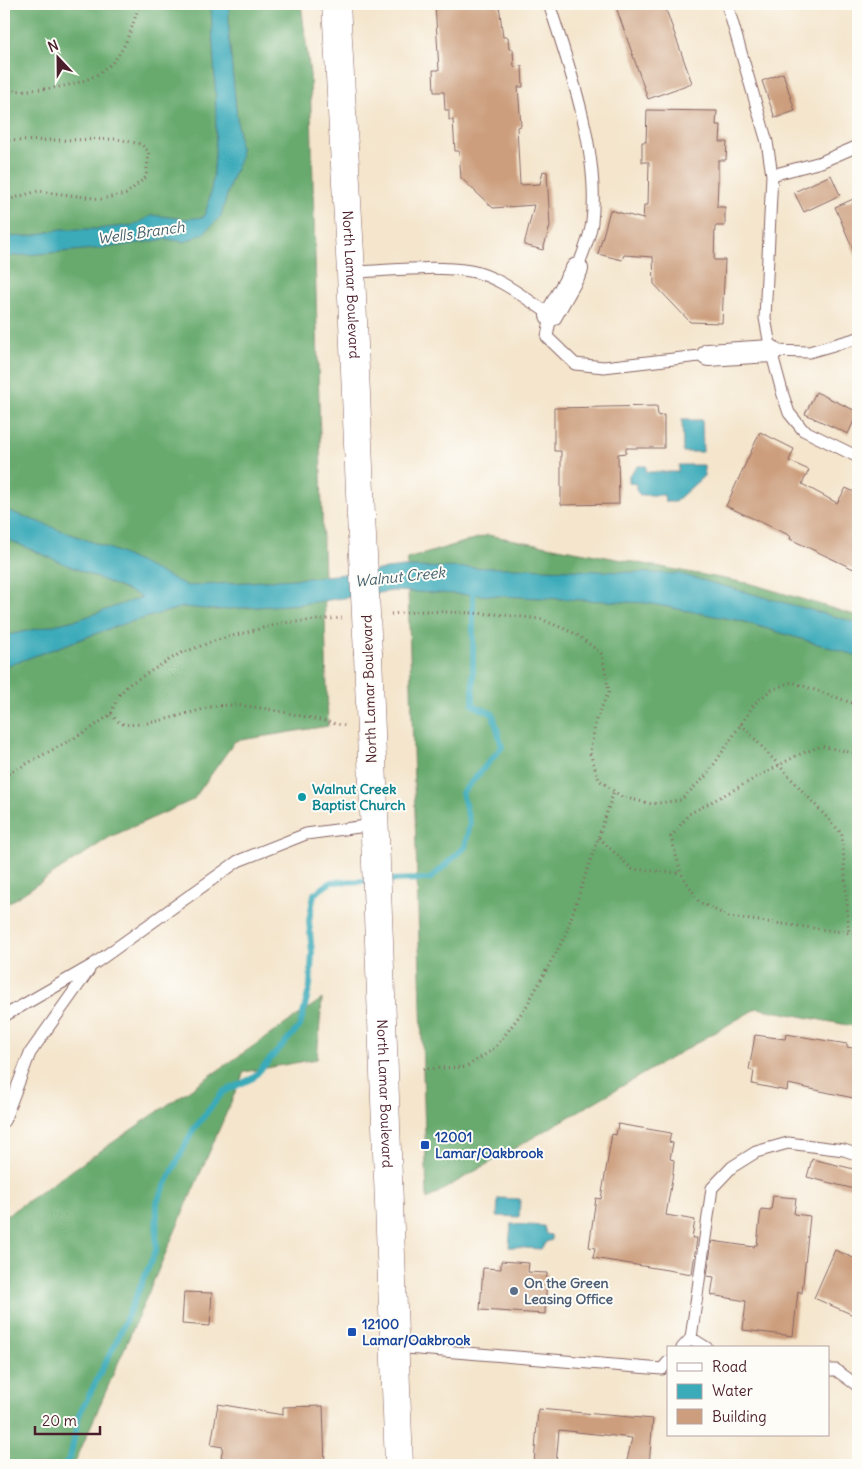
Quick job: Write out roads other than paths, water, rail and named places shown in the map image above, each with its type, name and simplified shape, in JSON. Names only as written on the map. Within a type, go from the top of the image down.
[{"type":"main road","name":"North Lamar Boulevard","points":[[336,4],[351,272],[368,654],[399,1465]]},
{"type":"street","points":[[551,315],[577,269]]},
{"type":"street","points":[[708,355],[771,351]]},
{"type":"lane","points":[[549,4],[574,81],[592,168],[594,196],[592,224],[577,269]]},
{"type":"lane","points":[[726,4],[767,142],[772,175],[765,318],[771,351],[789,413],[803,430],[858,457]]},
{"type":"lane","points":[[772,175],[821,162],[858,146]]},
{"type":"lane","points":[[351,272],[472,271],[499,282],[551,315],[547,337],[575,364],[604,367],[708,355]]},
{"type":"lane","points":[[771,351],[809,352],[858,338]]},
{"type":"lane","points":[[4,1016],[91,966],[238,861],[306,834],[375,829]]},
{"type":"lane","points":[[4,1121],[30,1053],[91,966]]},
{"type":"lane","points":[[684,1346],[691,1338],[712,1188],[732,1167],[756,1152],[788,1143],[844,1150],[858,1155]]},
{"type":"lane","points":[[691,1338],[704,1346]]},
{"type":"lane","points":[[394,1347],[662,1369],[667,1363]]},
{"type":"lane","points":[[830,1370],[836,1370],[858,1386]]},
{"type":"water","name":"Wells Branch","points":[[211,4],[229,4],[229,38],[241,157],[231,181],[221,216],[204,233],[185,242],[166,239],[106,248],[4,257],[4,237],[31,236],[61,229],[96,229],[134,225],[152,215],[185,219],[204,217],[210,195],[216,141]]},
{"type":"water","points":[[682,420],[702,420],[703,452],[683,452]]},
{"type":"water","points":[[679,465],[704,465],[704,476],[675,502],[665,502],[664,495],[640,495],[636,490],[636,484],[629,483],[629,475],[638,466],[646,466],[646,472],[678,472]]},
{"type":"water","name":"Walnut Creek","points":[[4,509],[116,551],[188,586],[308,578],[404,567],[517,568],[680,574],[858,623],[858,656],[741,621],[646,603],[393,591],[301,604],[215,610],[183,607],[117,626],[4,667],[4,636],[80,619],[142,597],[4,538]]},
{"type":"water","points":[[498,1198],[520,1199],[519,1217],[497,1216]]},
{"type":"water","points":[[511,1224],[544,1226],[546,1234],[551,1235],[552,1240],[546,1242],[541,1249],[509,1247]]},
{"type":"waterway","points":[[382,880],[430,879],[465,847],[470,823],[462,793],[502,747],[493,714],[473,705],[473,585]]},
{"type":"waterway","points":[[64,1465],[70,1458],[79,1415],[117,1340],[156,1250],[157,1202],[193,1130],[223,1092],[253,1078],[300,1026],[310,986],[312,953],[309,921],[314,894],[331,882],[370,881]]},
{"type":"place","name":"Walnut Creek Baptist Church","points":[[302,797]]},
{"type":"place","name":"12001 Lamar/Oakbrook","points":[[425,1145]]},
{"type":"place","name":"On the Green Leasing Office","points":[[514,1291]]},
{"type":"place","name":"12100 Lamar/Oakbrook","points":[[352,1332]]}]
